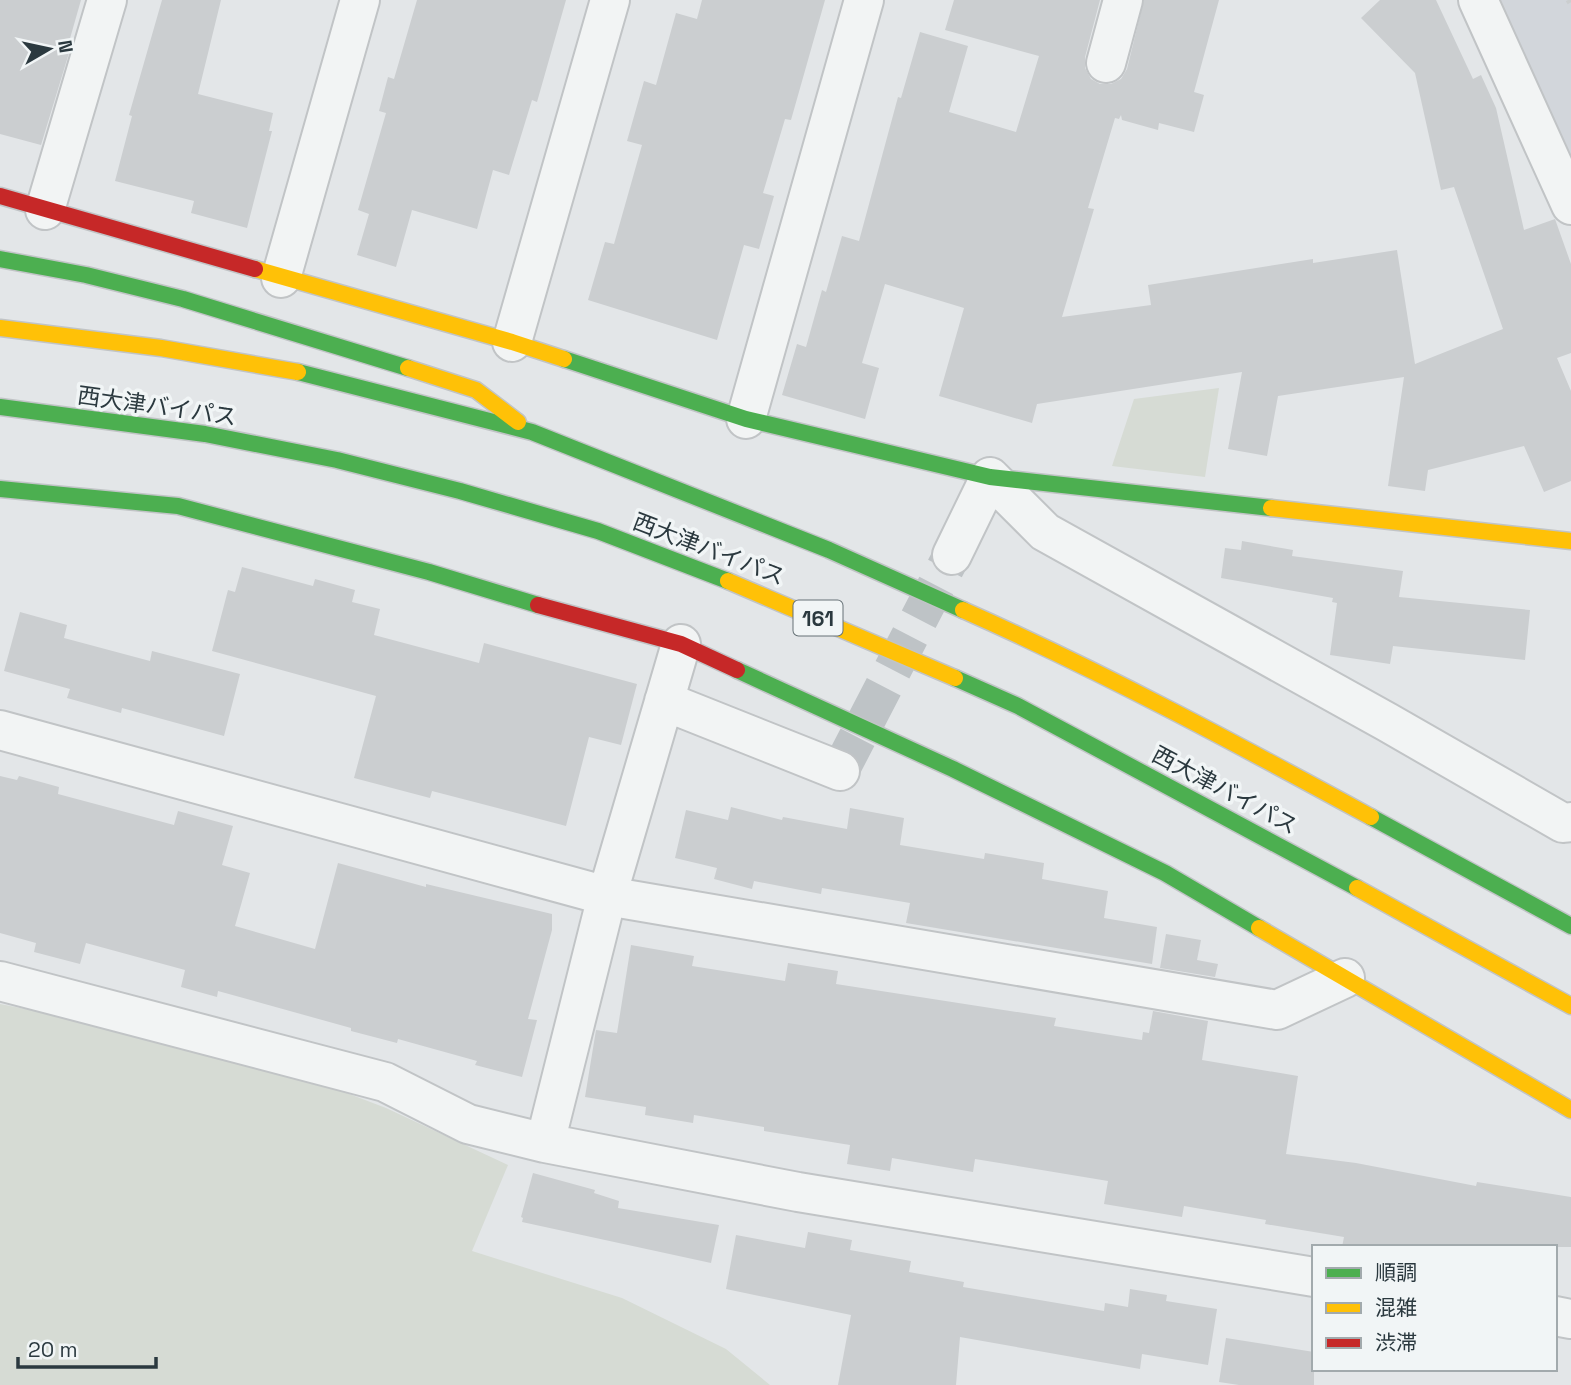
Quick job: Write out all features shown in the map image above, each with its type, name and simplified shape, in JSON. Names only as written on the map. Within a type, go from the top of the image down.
[{"type":"main road","points":[[0,196],[512,342],[746,419],[990,477],[1571,541]]},
{"type":"main road","points":[[0,259],[86,275],[183,299],[476,390],[532,432]]},
{"type":"main road","name":"西大津バイパス","points":[[0,328],[161,348],[302,373],[532,432],[829,550],[1020,635],[1202,725],[1571,926]]},
{"type":"main road","name":"西大津バイパス","points":[[0,407],[205,433],[337,460],[460,491],[598,531],[761,593],[1018,706],[1300,856],[1571,1006]]},
{"type":"main road","points":[[0,489],[178,506],[429,572],[575,616],[681,644],[953,769],[1165,873],[1571,1110]]},
{"type":"street","points":[[45,210],[107,0]]},
{"type":"street","points":[[281,278],[360,0]]},
{"type":"street","points":[[512,342],[610,0]]},
{"type":"street","points":[[746,419],[864,0]]},
{"type":"street","points":[[1105,63],[1123,0]]},
{"type":"street","points":[[1478,0],[1571,205]]},
{"type":"street","points":[[953,555],[990,477],[1045,532],[1563,823],[1571,822]]},
{"type":"street","points":[[545,1143],[607,896],[681,644]]},
{"type":"street","points":[[664,701],[840,771]]},
{"type":"street","points":[[0,730],[607,896],[1277,1010],[1345,978]]},
{"type":"street","points":[[0,981],[385,1082],[468,1124],[545,1143],[798,1192],[1312,1277]]},
{"type":"shaded area","points":[[1490,0],[1571,0],[1571,171]]},
{"type":"shaded area","points":[[1219,388],[1205,477],[1112,466],[1134,399]]},
{"type":"shaded area","points":[[0,1004],[143,1032],[310,1079],[386,1108],[508,1165],[472,1251],[622,1298],[726,1349],[770,1385],[0,1385]]},
{"type":"building","points":[[0,0],[81,0],[69,42],[72,43],[41,145],[0,134]]},
{"type":"building","points":[[162,0],[221,0],[198,94],[273,113],[269,131],[272,131],[247,228],[191,213],[194,201],[115,181],[132,116],[129,115]]},
{"type":"building","points":[[417,0],[566,0],[537,102],[532,100],[509,175],[493,170],[477,229],[412,210],[396,267],[357,255],[369,214],[358,210],[386,113],[379,111],[388,77],[394,79]]},
{"type":"building","points":[[702,0],[825,0],[791,120],[785,119],[763,193],[774,196],[759,249],[744,245],[717,340],[588,300],[605,242],[614,244],[642,145],[627,141],[644,81],[656,85],[676,13],[697,19]]},
{"type":"building","points":[[954,0],[1100,0],[1085,57],[1085,68],[1091,79],[1100,84],[1111,84],[1121,79],[1127,69],[1144,0],[1219,0],[1194,92],[1204,95],[1194,132],[1159,123],[1158,130],[1122,120],[1121,115],[1119,119],[1115,118],[1088,208],[1094,209],[1062,317],[1151,305],[1148,285],[1313,259],[1313,263],[1397,250],[1415,364],[1503,329],[1454,187],[1441,190],[1415,73],[1361,18],[1380,0],[1436,0],[1473,79],[1481,75],[1496,108],[1524,230],[1555,219],[1571,264],[1571,353],[1557,358],[1571,391],[1571,481],[1544,492],[1524,446],[1428,470],[1425,491],[1388,486],[1404,377],[1278,396],[1267,456],[1228,449],[1242,372],[1037,404],[1032,423],[939,396],[964,308],[885,284],[862,363],[879,368],[865,419],[782,395],[797,344],[806,347],[822,290],[826,292],[842,236],[859,241],[898,97],[901,98],[920,32],[968,46],[949,112],[1016,132],[1039,56],[945,30]]},
{"type":"building","points":[[1242,541],[1293,550],[1292,556],[1403,571],[1399,597],[1530,610],[1525,660],[1393,646],[1390,664],[1330,655],[1337,603],[1332,602],[1333,598],[1221,578],[1225,548],[1241,550]]},
{"type":"building","points":[[242,567],[313,586],[315,579],[355,590],[352,602],[380,609],[374,635],[479,663],[484,643],[637,684],[621,745],[589,737],[566,826],[432,791],[430,798],[354,778],[376,696],[212,651],[228,590],[235,592]]},
{"type":"building","points":[[20,612],[67,625],[64,638],[150,661],[152,651],[240,674],[224,736],[122,708],[121,713],[67,698],[70,689],[4,671]]},
{"type":"building","points":[[0,776],[17,780],[19,776],[59,787],[58,794],[174,825],[178,811],[233,826],[222,865],[250,873],[235,926],[315,949],[338,863],[426,887],[426,884],[552,914],[552,930],[528,1019],[537,1020],[522,1077],[475,1065],[477,1061],[398,1039],[397,1043],[351,1031],[351,1028],[218,991],[217,997],[181,987],[185,970],[86,943],[80,964],[34,952],[36,943],[0,933]]},
{"type":"building","points":[[731,807],[782,820],[783,817],[847,829],[850,808],[904,818],[900,845],[984,859],[985,853],[1044,863],[1042,879],[1108,891],[1104,918],[1157,927],[1152,964],[906,923],[910,903],[822,888],[821,894],[754,881],[752,889],[714,879],[717,868],[675,858],[686,810],[728,820]]},
{"type":"building","points":[[1166,934],[1201,940],[1197,960],[1218,964],[1215,977],[1160,968]]},
{"type":"building","points":[[631,945],[694,956],[692,966],[785,981],[788,963],[838,971],[836,984],[1056,1018],[1054,1026],[1142,1040],[1143,1032],[1149,1033],[1153,1011],[1208,1021],[1202,1060],[1298,1076],[1286,1154],[1356,1163],[1476,1186],[1477,1182],[1571,1197],[1571,1247],[1342,1245],[1344,1237],[1265,1224],[1266,1220],[1184,1206],[1182,1217],[1104,1204],[1108,1181],[975,1159],[973,1172],[892,1158],[890,1171],[847,1164],[850,1145],[764,1131],[764,1127],[694,1115],[693,1123],[645,1115],[646,1107],[585,1097],[596,1030],[617,1033]]},
{"type":"building","points":[[533,1173],[595,1190],[594,1193],[619,1201],[618,1208],[719,1225],[711,1263],[522,1222]]},
{"type":"building","points":[[808,1232],[852,1240],[850,1250],[911,1261],[909,1272],[964,1282],[963,1287],[1104,1311],[1105,1303],[1128,1307],[1130,1289],[1167,1295],[1166,1301],[1217,1309],[1208,1365],[1142,1354],[1140,1369],[960,1337],[956,1385],[838,1385],[851,1315],[726,1289],[736,1235],[805,1248]]},
{"type":"building","points":[[1226,1338],[1312,1352],[1314,1385],[1239,1385],[1219,1382]]},
{"type":"tunnel","points":[[840,771],[952,555]]},
{"type":"railway","points":[[1568,0],[1571,5]]},
{"type":"traffic: fast","points":[[0,259],[86,275],[183,299],[408,368]]},
{"type":"traffic: fast","points":[[564,359],[746,419],[990,477],[1271,508]]},
{"type":"traffic: fast","points":[[298,372],[532,432],[829,550],[963,610]]},
{"type":"traffic: fast","points":[[0,407],[205,434],[337,460],[460,491],[598,531],[728,581]]},
{"type":"traffic: fast","points":[[0,489],[178,506],[429,572],[538,605]]},
{"type":"traffic: fast","points":[[737,670],[953,769],[1165,873],[1259,928]]},
{"type":"traffic: fast","points":[[955,678],[1018,706],[1357,888]]},
{"type":"traffic: fast","points":[[1371,817],[1571,926]]},
{"type":"traffic: slow","points":[[255,269],[564,359]]},
{"type":"traffic: slow","points":[[0,328],[161,348],[298,372]]},
{"type":"traffic: slow","points":[[408,368],[476,390],[518,422]]},
{"type":"traffic: slow","points":[[1271,508],[1571,541]]},
{"type":"traffic: slow","points":[[728,581],[955,678]]},
{"type":"traffic: slow","points":[[963,610],[1118,683],[1371,817]]},
{"type":"traffic: slow","points":[[1357,888],[1571,1006]]},
{"type":"traffic: slow","points":[[1259,928],[1571,1110]]},
{"type":"traffic: jam","points":[[0,196],[255,269]]},
{"type":"traffic: jam","points":[[538,605],[681,644],[737,670]]}]
